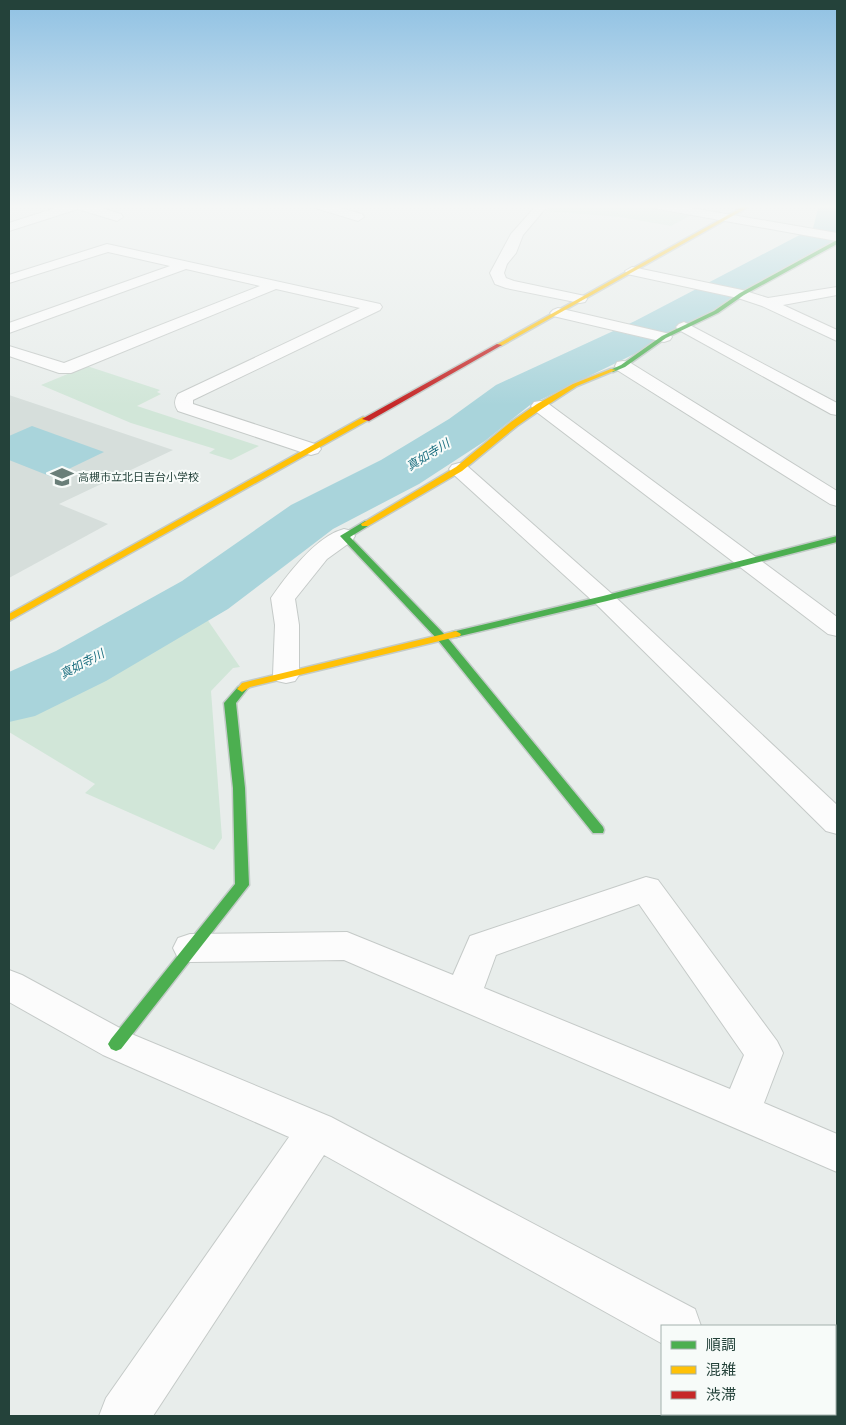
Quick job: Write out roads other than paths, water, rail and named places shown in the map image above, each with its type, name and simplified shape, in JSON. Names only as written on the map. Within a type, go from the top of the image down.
[{"type":"street","points":[[9,279],[33,272]]},
{"type":"street","points":[[9,328],[168,272]]},
{"type":"street","points":[[215,272],[375,307],[184,398],[184,407],[311,449]]},
{"type":"street","points":[[498,272],[500,281],[511,285],[580,299]]},
{"type":"street","points":[[9,618],[580,299],[632,272],[742,294],[767,303],[837,336]]},
{"type":"street","points":[[286,675],[287,625],[283,598],[319,554],[344,536],[459,469],[514,424],[540,406],[575,385],[623,366],[664,338],[716,312],[742,294],[783,272]]},
{"type":"street","points":[[9,351],[65,369],[274,285]]},
{"type":"street","points":[[767,303],[837,291]]},
{"type":"street","points":[[558,312],[664,338]]},
{"type":"street","points":[[684,327],[837,410]]},
{"type":"street","points":[[623,366],[837,500]]},
{"type":"street","points":[[540,406],[750,561],[837,629]]},
{"type":"street","points":[[459,469],[604,599],[837,822]]},
{"type":"street","points":[[344,536],[442,638],[598,830]]},
{"type":"street","points":[[116,1044],[190,948],[242,885],[239,788],[230,703],[246,685],[604,599],[837,539]]},
{"type":"street","points":[[463,995],[482,946],[646,889],[764,1052],[741,1111]]},
{"type":"street","points":[[190,948],[347,946],[837,1153]]},
{"type":"street","points":[[9,985],[116,1044],[317,1130],[676,1325]]},
{"type":"street","points":[[124,1416],[317,1130]]},
{"type":"water","points":[[32,426],[104,452],[52,477],[9,460],[9,436]]},
{"type":"waterway","name":"真如寺川","points":[[9,700],[81,666],[205,595],[312,517],[400,472],[467,430],[513,395],[650,330],[757,272]]},
{"type":"place","name":"高槻市立北日吉台小学校","points":[[62,477]]}]
